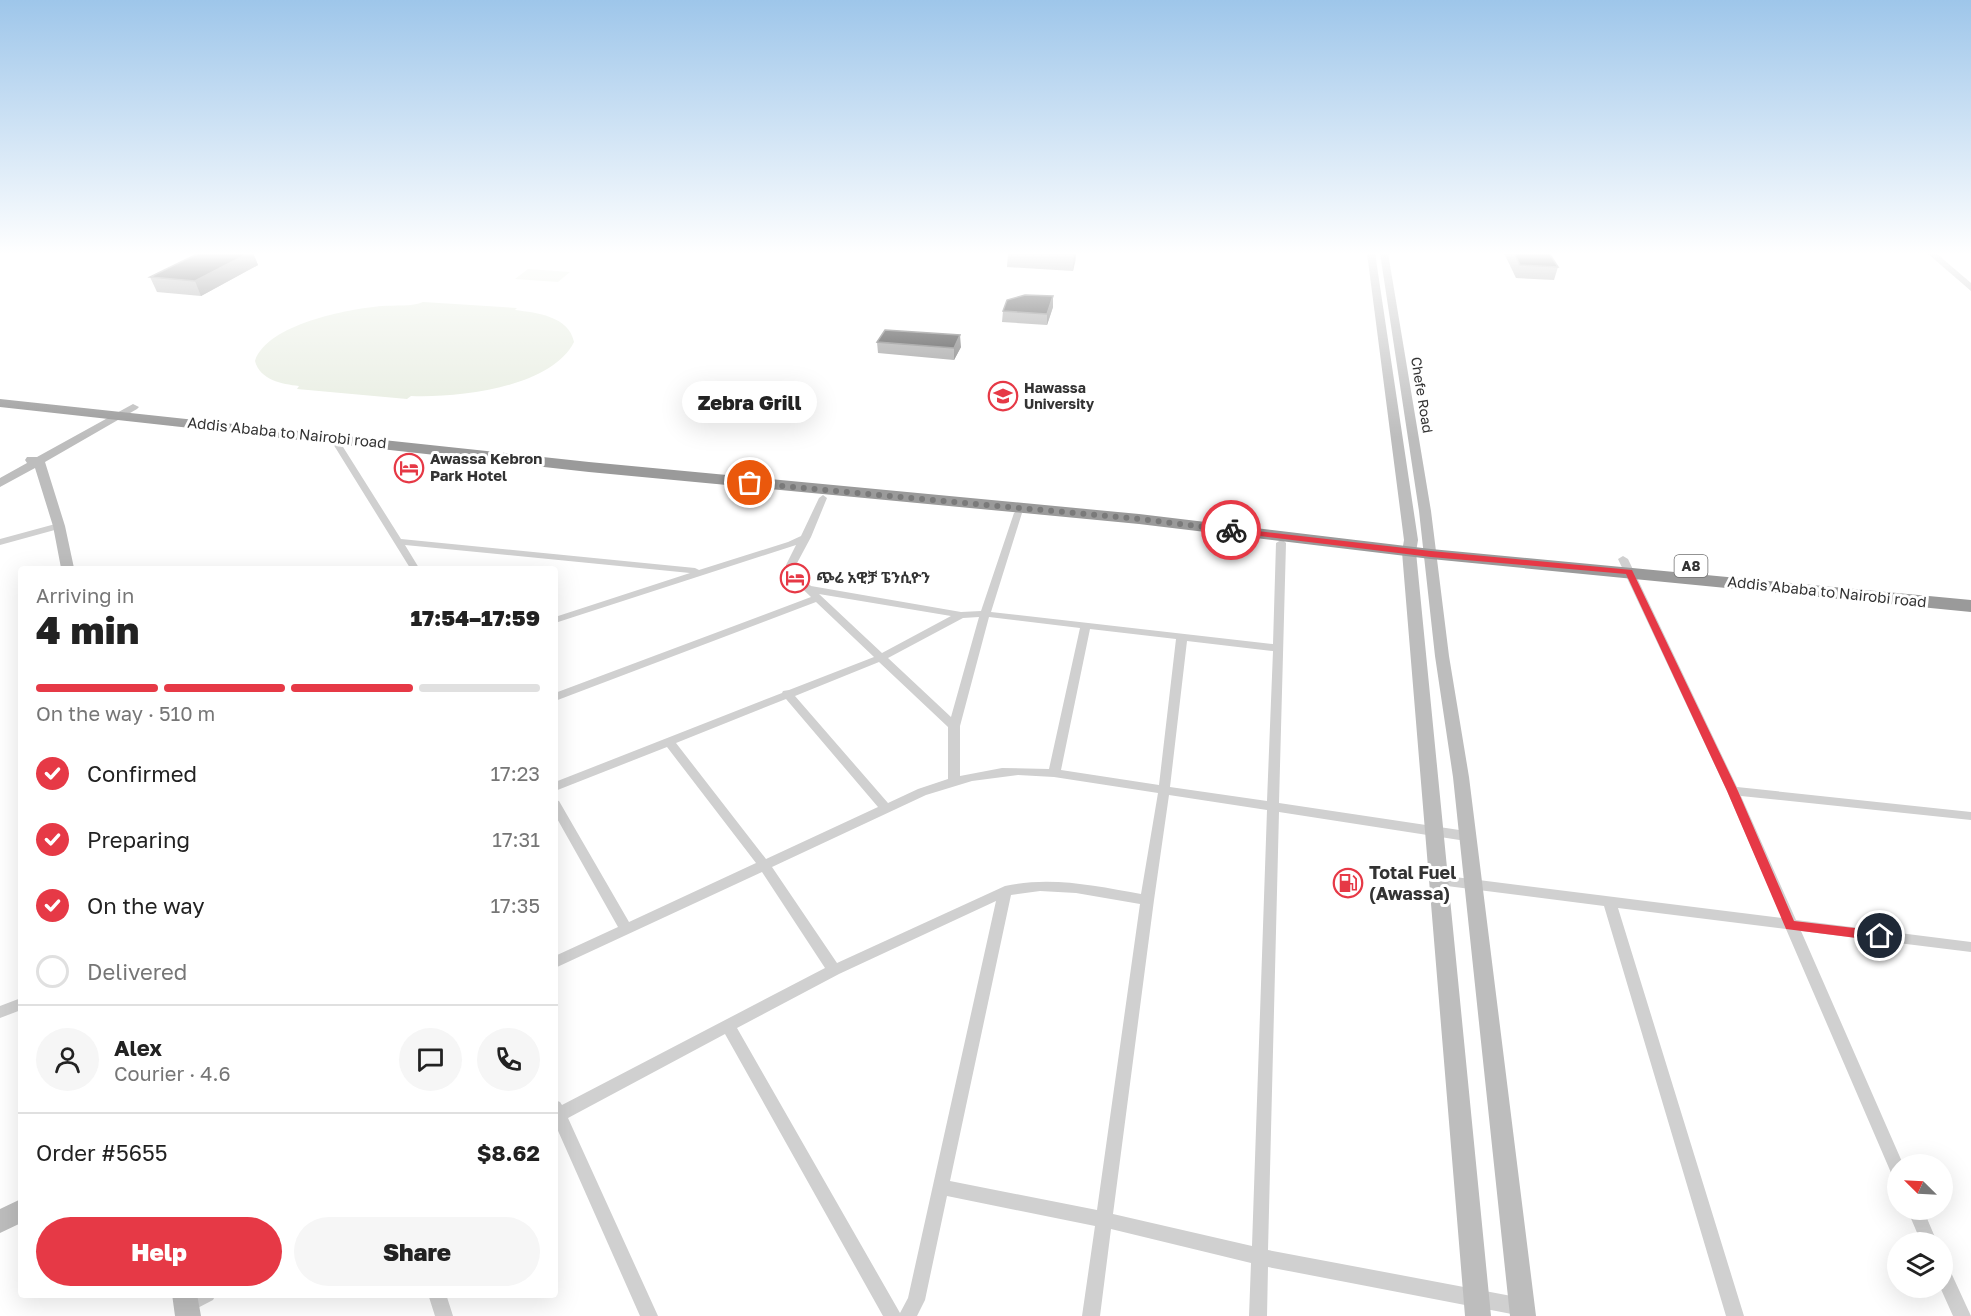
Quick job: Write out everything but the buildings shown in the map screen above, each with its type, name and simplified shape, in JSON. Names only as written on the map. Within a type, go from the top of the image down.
[{"type":"highway","name":"Addis Ababa to Nairobi road","points":[[0,394],[334,439],[661,474],[1626,566],[1971,594]]},
{"type":"highway","name":"Addis Ababa to Nairobi road","points":[[0,403],[122,410],[757,474],[1026,496],[1232,517],[1420,547]]},
{"type":"highway","name":"Addis Ababa to Nairobi road","points":[[1626,566],[1971,606]]},
{"type":"street","name":"Chefe Road","points":[[1381,314],[1420,547]]},
{"type":"street","name":"Chefe Road","points":[[1392,314],[1420,547]]},
{"type":"street","points":[[0,476],[122,410]]},
{"type":"street","points":[[334,439],[413,566]]},
{"type":"street","points":[[0,483],[33,460]]},
{"type":"street","points":[[33,460],[59,526],[67,566]]},
{"type":"street","points":[[823,498],[789,570],[954,726]]},
{"type":"street","points":[[954,780],[954,726],[985,614],[1018,513]]},
{"type":"street","points":[[0,542],[59,526]]},
{"type":"street","points":[[558,619],[783,547],[806,537]]},
{"type":"street","points":[[399,543],[700,572]]},
{"type":"street","points":[[1258,1316],[1281,543]]},
{"type":"street","points":[[1420,547],[1439,880],[1477,1307]]},
{"type":"street","points":[[941,1187],[1106,1220],[1477,1307],[1523,1311],[1466,836],[1461,777],[1442,656],[1420,547]]},
{"type":"street","points":[[1626,566],[1733,791],[1891,1154]]},
{"type":"street","points":[[809,590],[961,615],[985,614],[1277,648]]},
{"type":"street","points":[[558,696],[819,598]]},
{"type":"street","points":[[558,786],[882,657],[961,615]]},
{"type":"street","points":[[1054,773],[1086,626]]},
{"type":"street","points":[[1091,1316],[1164,790],[1182,636]]},
{"type":"street","points":[[787,693],[886,808]]},
{"type":"street","points":[[669,742],[764,865],[834,970]]},
{"type":"street","points":[[558,961],[886,808],[954,780],[1002,771],[1054,773],[1466,836]]},
{"type":"street","points":[[1733,791],[1971,816]]},
{"type":"street","points":[[558,809],[626,928]]},
{"type":"street","points":[[1439,880],[1971,947]]},
{"type":"street","points":[[558,1112],[834,970],[1005,891],[1024,886],[1057,885],[1147,900]]},
{"type":"street","points":[[908,1316],[916,1300],[1005,891]]},
{"type":"street","points":[[1610,903],[1735,1316]]},
{"type":"street","points":[[0,1012],[18,1005]]},
{"type":"street","points":[[728,1026],[893,1316]]},
{"type":"street","points":[[558,1117],[649,1316]]},
{"type":"street","points":[[0,1221],[18,1212]]},
{"type":"street","points":[[1953,1296],[1962,1316]]},
{"type":"street","points":[[438,1298],[444,1316]]},
{"type":"shaded area","points":[[539,314],[551,317],[566,326],[574,342],[562,358],[545,370],[524,380],[501,387],[453,395],[411,396],[407,399],[297,389],[299,386],[272,380],[262,373],[255,361],[263,348],[275,337],[291,328],[330,315]]},
{"type":"way so far","points":[[750,483],[1139,519],[1231,530]]},
{"type":"place","name":"Hawassa University","points":[[1003,396]]},
{"type":"place","name":"Awassa Kebron Park Hotel","points":[[409,468]]},
{"type":"place","name":"Zebra Grill","points":[[750,483]]},
{"type":"place","name":"ጭሬ አዊቻ ፔንሲዮን","points":[[795,578]]},
{"type":"place","name":"Total Fuel (Awassa)","points":[[1348,883]]},
{"type":"route","points":[[1231,530],[1431,554],[1629,572],[1733,791],[1790,926],[1880,936]]}]
